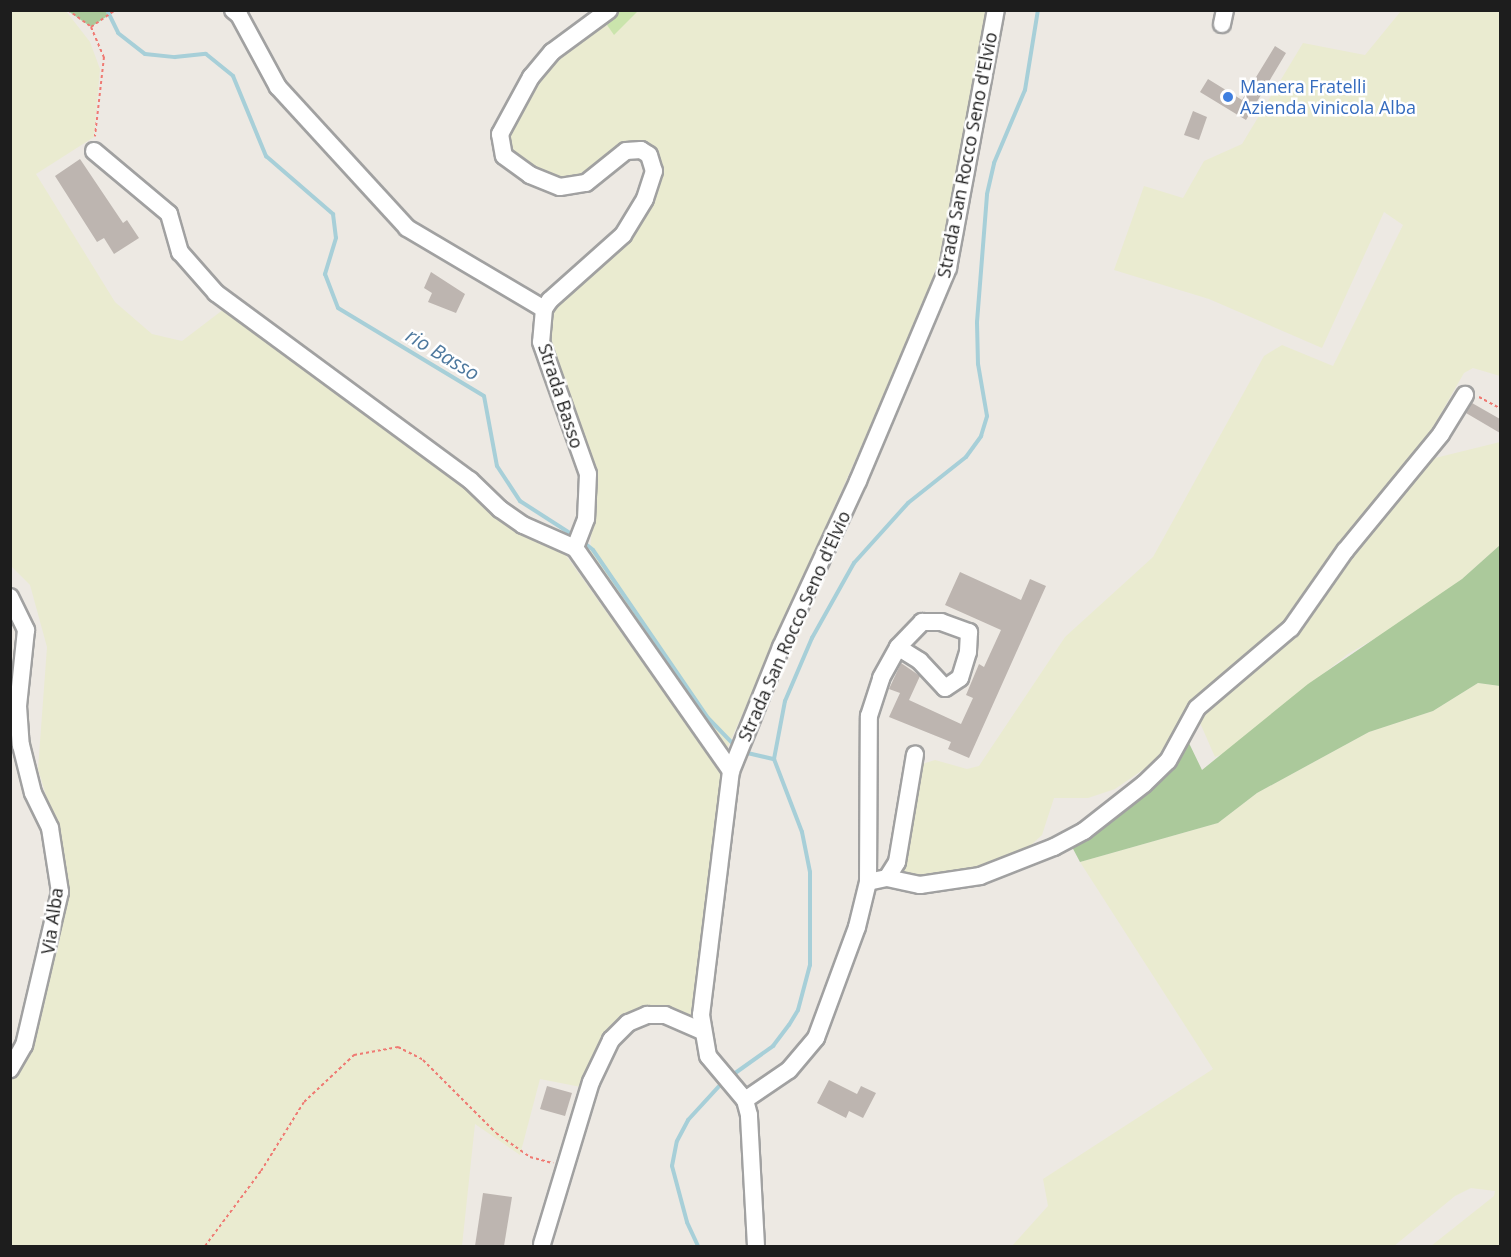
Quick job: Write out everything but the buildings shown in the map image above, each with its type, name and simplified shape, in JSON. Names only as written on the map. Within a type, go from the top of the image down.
[{"type":"street","points":[[233,10],[239,15],[278,87],[407,228],[544,309],[623,235],[645,199],[654,171],[650,155],[641,150],[626,151],[586,183],[560,187],[530,175],[504,156],[500,134],[531,77],[552,52],[609,10]]},
{"type":"street","name":"Strada San Rocco Seno d'Elvio","points":[[702,1036],[733,764],[948,268],[996,10]]},
{"type":"street","points":[[94,151],[169,214],[180,252],[216,293],[470,480],[500,510],[523,525],[578,541],[733,764]]},
{"type":"street","name":"Strada Basso","points":[[544,309],[541,342],[545,360],[588,474],[578,541]]},
{"type":"street","points":[[868,882],[886,878],[920,885],[980,876],[1054,848],[1084,831],[1144,784],[1168,761],[1197,708],[1291,628],[1345,551],[1441,434],[1465,395]]},
{"type":"street","name":"Via Alba","points":[[10,597],[26,630],[18,706],[21,745],[33,793],[50,828],[60,892],[27,1035],[10,1069]]},
{"type":"street","points":[[742,1096],[789,1070],[816,1038],[833,1001],[868,882],[869,716],[881,678],[898,647],[922,622],[941,622],[969,632],[968,652],[960,678],[945,688],[920,661],[898,647]]},
{"type":"street","points":[[886,878],[897,862],[915,754]]},
{"type":"street","points":[[542,1244],[591,1082],[611,1040],[628,1023],[647,1015],[665,1016],[702,1036],[713,1065],[742,1096],[754,1149],[756,1246]]},
{"type":"path","points":[[68,10],[91,27],[104,57],[94,151]]},
{"type":"path","points":[[91,27],[115,10]]},
{"type":"path","points":[[1465,395],[1473,394],[1500,408]]},
{"type":"path","points":[[205,1246],[261,1172],[304,1102],[354,1055],[398,1047],[406,1051],[423,1060],[505,1139],[530,1157],[567,1166]]},
{"type":"green space","points":[[11,11],[66,11],[90,42],[100,69],[94,137],[36,174],[115,302],[152,334],[182,341],[224,309],[560,547],[722,774],[691,1022],[674,1014],[606,1038],[581,1087],[540,1079],[520,1155],[475,1124],[462,1246],[11,1246],[11,1082],[40,1001],[60,842],[38,769],[47,647],[30,585],[11,566]]},
{"type":"green space","points":[[68,11],[115,11],[91,27]]},
{"type":"green space","points":[[617,11],[638,11],[614,35],[607,25]]},
{"type":"green space","points":[[638,11],[991,11],[939,271],[726,751],[590,557],[592,513],[548,353],[551,308],[613,254],[661,173],[658,156],[645,147],[568,181],[541,173],[513,157],[505,135],[530,87],[551,63],[572,44],[607,25],[614,34]]},
{"type":"green space","points":[[1401,11],[1500,11],[1500,376],[1473,368],[1464,373],[1420,450],[1283,630],[1147,767],[1115,789],[1088,798],[1054,798],[1042,835],[1030,846],[965,872],[925,877],[901,871],[916,773],[922,764],[935,760],[967,769],[979,766],[1065,637],[1153,557],[1264,356],[1282,345],[1333,366],[1403,225],[1384,212],[1322,348],[1209,299],[1114,270],[1144,186],[1183,198],[1204,161],[1242,144],[1303,43],[1365,55]]},
{"type":"green space","points":[[1500,442],[1500,545],[1462,579],[1405,621],[1348,654],[1225,753],[1215,757],[1197,716],[1326,589],[1427,460]]},
{"type":"green space","points":[[1500,545],[1500,686],[1478,683],[1433,711],[1369,732],[1257,793],[1218,823],[1080,862],[1071,845],[1188,741],[1202,770],[1308,684],[1462,579]]},
{"type":"green space","points":[[1478,683],[1500,686],[1500,1246],[1431,1246],[1494,1196],[1495,1191],[1471,1188],[1455,1196],[1394,1246],[1012,1246],[1048,1206],[1043,1179],[1213,1069],[1080,862],[1218,823],[1257,793],[1369,732],[1433,711]]},
{"type":"waterway","name":"rio Basso","points":[[107,10],[118,33],[145,54],[175,57],[206,54],[233,76],[266,156],[333,214],[336,238],[325,274],[338,308],[484,396],[497,466],[520,501],[576,537]]},
{"type":"waterway","points":[[731,1076],[773,1046],[789,1025],[798,1010],[810,965],[810,872],[802,832],[774,759],[785,701],[812,638],[854,563],[908,503],[966,457],[981,436],[987,416],[978,364],[977,322],[987,194],[994,163],[1025,90],[1038,10]]},
{"type":"waterway","name":"rio Basso","points":[[582,541],[593,550],[708,718],[737,748]]},
{"type":"waterway","name":"rio Basso","points":[[743,752],[774,759]]},
{"type":"waterway","points":[[698,1246],[687,1222],[672,1166],[677,1141],[688,1120],[723,1082]]},
{"type":"place","name":"Manera Fratelli Azienda vinicola Alba","points":[[1228,97]]}]
